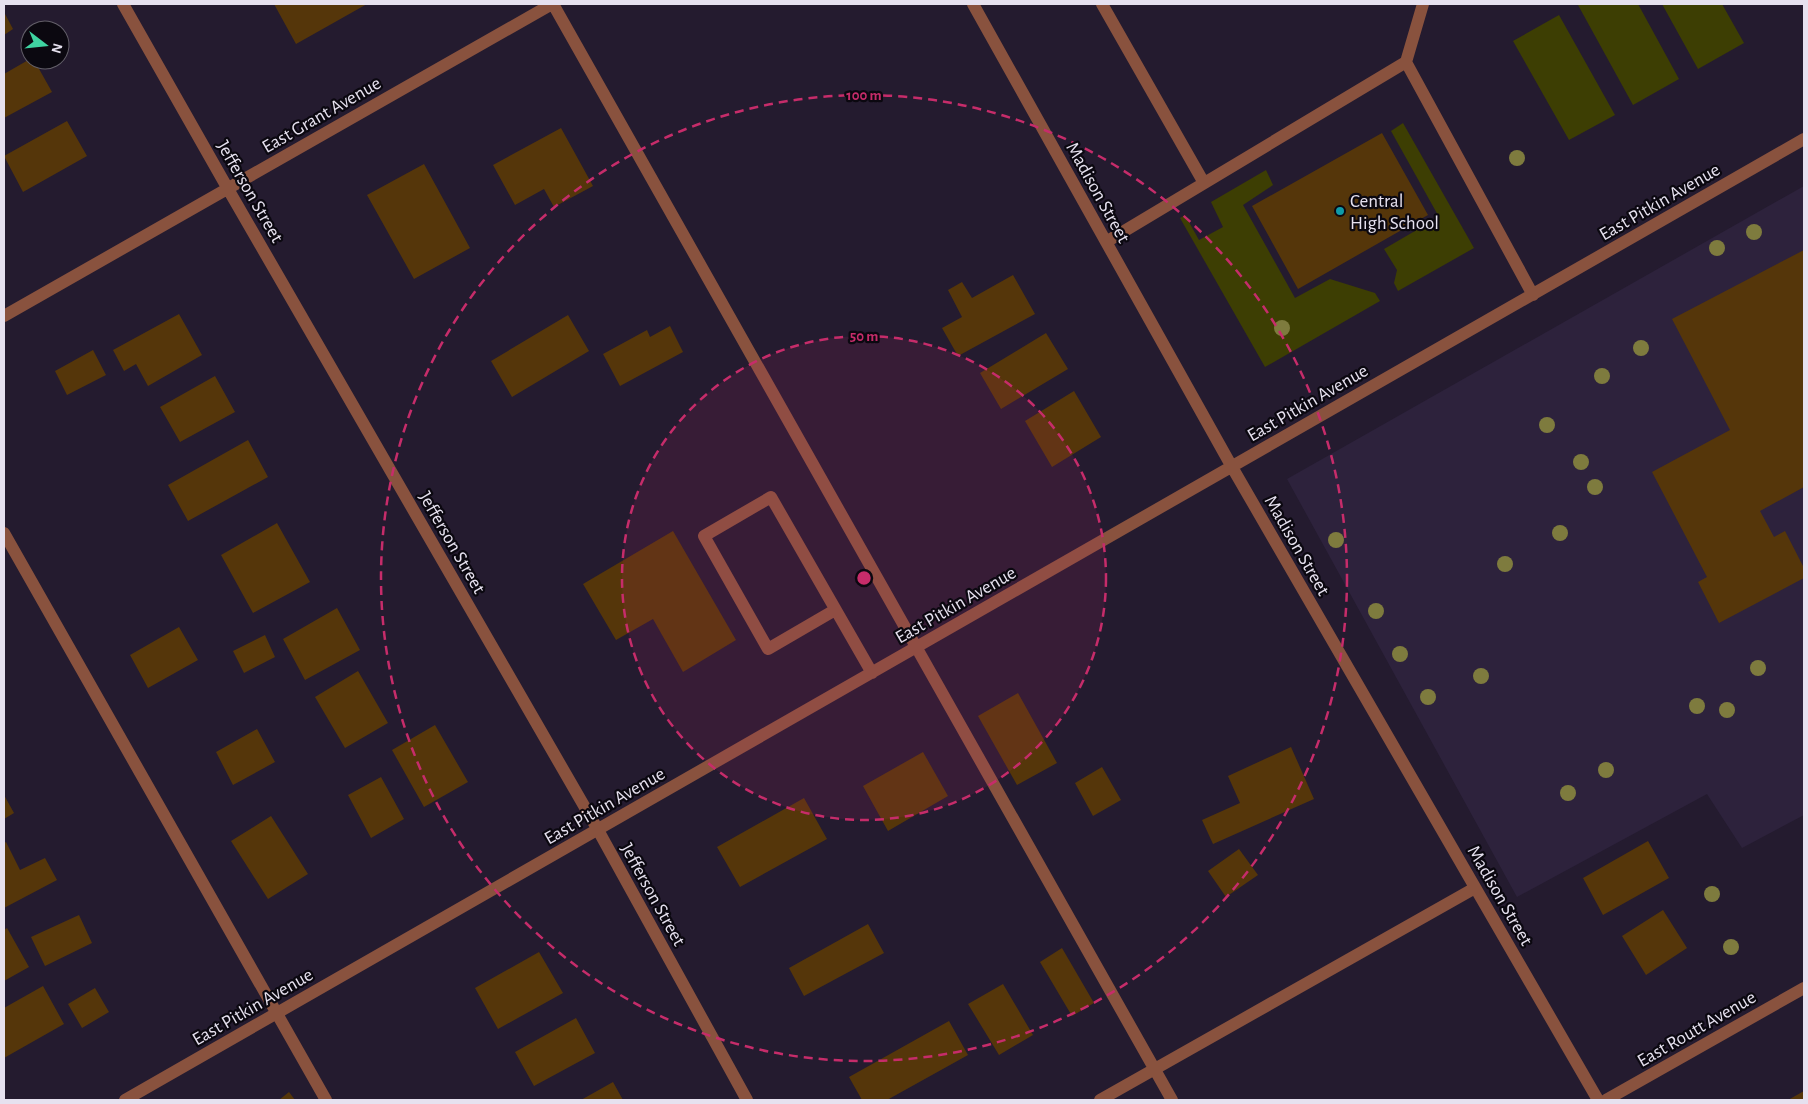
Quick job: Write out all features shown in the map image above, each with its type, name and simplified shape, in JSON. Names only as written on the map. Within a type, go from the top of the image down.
[{"type":"street","name":"Jefferson Street","points":[[123,4],[598,830],[747,1100]]},
{"type":"street","name":"East Grant Avenue","points":[[4,316],[552,4]]},
{"type":"street","points":[[552,4],[1172,1100]]},
{"type":"street","name":"Madison Street","points":[[973,4],[1232,467],[1598,1100]]},
{"type":"street","points":[[1102,4],[1204,183]]},
{"type":"street","points":[[1106,242],[1406,62],[1422,4]]},
{"type":"street","points":[[1406,62],[1533,295]]},
{"type":"street","name":"East Pitkin Avenue","points":[[125,1100],[1804,139]]},
{"type":"street","points":[[836,610],[768,649],[704,536],[771,497],[836,610],[872,673]]},
{"type":"street","points":[[4,533],[326,1100]]},
{"type":"street","points":[[1100,1100],[1475,888]]},
{"type":"street","name":"East Routt Avenue","points":[[1606,1100],[1804,988]]},
{"type":"shaded area","points":[[1638,4],[1679,79],[1633,105],[1578,5]]},
{"type":"shaded area","points":[[1662,4],[1722,4],[1744,43],[1698,69]]},
{"type":"shaded area","points":[[1559,15],[1615,115],[1569,140],[1513,41]]},
{"type":"shaded area","points":[[1403,123],[1474,248],[1398,291],[1394,283],[1397,270],[1384,249],[1439,217],[1391,131]]},
{"type":"shaded area","points":[[1266,170],[1273,185],[1243,205],[1295,298],[1330,279],[1375,293],[1380,301],[1265,367],[1180,218],[1185,215],[1199,240],[1223,227],[1211,202]]},
{"type":"shaded area","points":[[1804,186],[1804,815],[1742,848],[1707,794],[1517,897],[1287,479]]},
{"type":"building","points":[[274,4],[367,4],[296,44]]},
{"type":"building","points":[[4,12],[13,29],[4,35]]},
{"type":"building","points":[[20,65],[20,70],[40,70],[52,92],[4,118],[4,74]]},
{"type":"building","points":[[67,121],[87,156],[23,192],[4,156]]},
{"type":"building","points":[[561,128],[593,186],[554,207],[544,189],[515,205],[493,165]]},
{"type":"building","name":"Central High School","points":[[1382,133],[1428,215],[1298,289],[1252,206]]},
{"type":"building","points":[[424,164],[470,248],[414,279],[367,195]]},
{"type":"building","points":[[1804,250],[1804,487],[1760,511],[1774,537],[1785,531],[1804,568],[1804,578],[1719,623],[1698,582],[1707,577],[1652,472],[1730,430],[1672,319]]},
{"type":"building","points":[[1013,275],[1035,314],[958,356],[942,328],[962,317],[948,290],[962,282],[972,298]]},
{"type":"building","points":[[179,314],[202,355],[148,386],[136,364],[124,371],[113,350]]},
{"type":"building","points":[[568,315],[589,351],[512,397],[491,361]]},
{"type":"building","points":[[670,326],[683,352],[620,386],[603,354],[647,330],[650,337]]},
{"type":"building","points":[[1046,333],[1068,369],[1001,409],[980,373]]},
{"type":"building","points":[[93,350],[106,375],[67,395],[55,371]]},
{"type":"building","points":[[215,376],[235,412],[180,442],[160,407]]},
{"type":"building","points":[[1074,391],[1101,437],[1052,467],[1025,421]]},
{"type":"building","points":[[248,440],[268,477],[188,521],[168,485]]},
{"type":"building","points":[[277,523],[310,582],[253,613],[221,555]]},
{"type":"building","points":[[673,531],[736,640],[683,672],[653,619],[616,640],[583,584]]},
{"type":"building","points":[[337,608],[360,650],[305,680],[283,639]]},
{"type":"building","points":[[179,627],[198,660],[148,688],[130,655]]},
{"type":"building","points":[[265,635],[275,657],[244,673],[233,651]]},
{"type":"building","points":[[358,671],[388,723],[345,748],[315,697]]},
{"type":"building","points":[[1018,693],[1057,763],[1017,785],[978,716]]},
{"type":"building","points":[[435,725],[468,782],[424,807],[392,750]]},
{"type":"building","points":[[257,729],[275,762],[233,785],[216,752]]},
{"type":"building","points":[[1291,747],[1314,799],[1213,844],[1202,820],[1240,803],[1228,776]]},
{"type":"building","points":[[923,752],[948,796],[888,831],[863,786]]},
{"type":"building","points":[[1102,767],[1121,800],[1093,816],[1075,783]]},
{"type":"building","points":[[381,777],[404,819],[371,838],[348,795]]},
{"type":"building","points":[[4,795],[14,813],[4,819]]},
{"type":"building","points":[[804,798],[827,839],[740,887],[717,847]]},
{"type":"building","points":[[271,816],[308,874],[268,899],[231,841]]},
{"type":"building","points":[[1648,841],[1669,878],[1603,915],[1583,878]]},
{"type":"building","points":[[6,842],[20,870],[45,858],[57,880],[4,908],[4,843]]},
{"type":"building","points":[[1239,849],[1258,875],[1226,897],[1208,871]]},
{"type":"building","points":[[1663,910],[1687,948],[1646,975],[1622,936]]},
{"type":"building","points":[[79,915],[92,943],[45,966],[31,937]]},
{"type":"building","points":[[868,924],[884,953],[804,996],[789,968]]},
{"type":"building","points":[[7,928],[29,967],[4,981],[4,930]]},
{"type":"building","points":[[1062,948],[1094,1003],[1072,1016],[1040,962]]},
{"type":"building","points":[[539,952],[563,993],[498,1029],[475,988]]},
{"type":"building","points":[[1003,984],[1033,1035],[999,1055],[968,1004]]},
{"type":"building","points":[[43,986],[64,1024],[4,1058],[4,1008]]},
{"type":"building","points":[[95,988],[109,1012],[82,1028],[68,1004]]},
{"type":"building","points":[[576,1018],[595,1053],[534,1086],[515,1052]]},
{"type":"building","points":[[949,1021],[968,1055],[887,1100],[862,1100],[849,1077]]},
{"type":"building","points":[[613,1082],[623,1100],[581,1100]]},
{"type":"building","points":[[1804,1091],[1804,1100],[1788,1100]]},
{"type":"building","points":[[289,1092],[295,1100],[279,1100]]},
{"type":"place","name":"Central High School","points":[[1340,211]]}]
